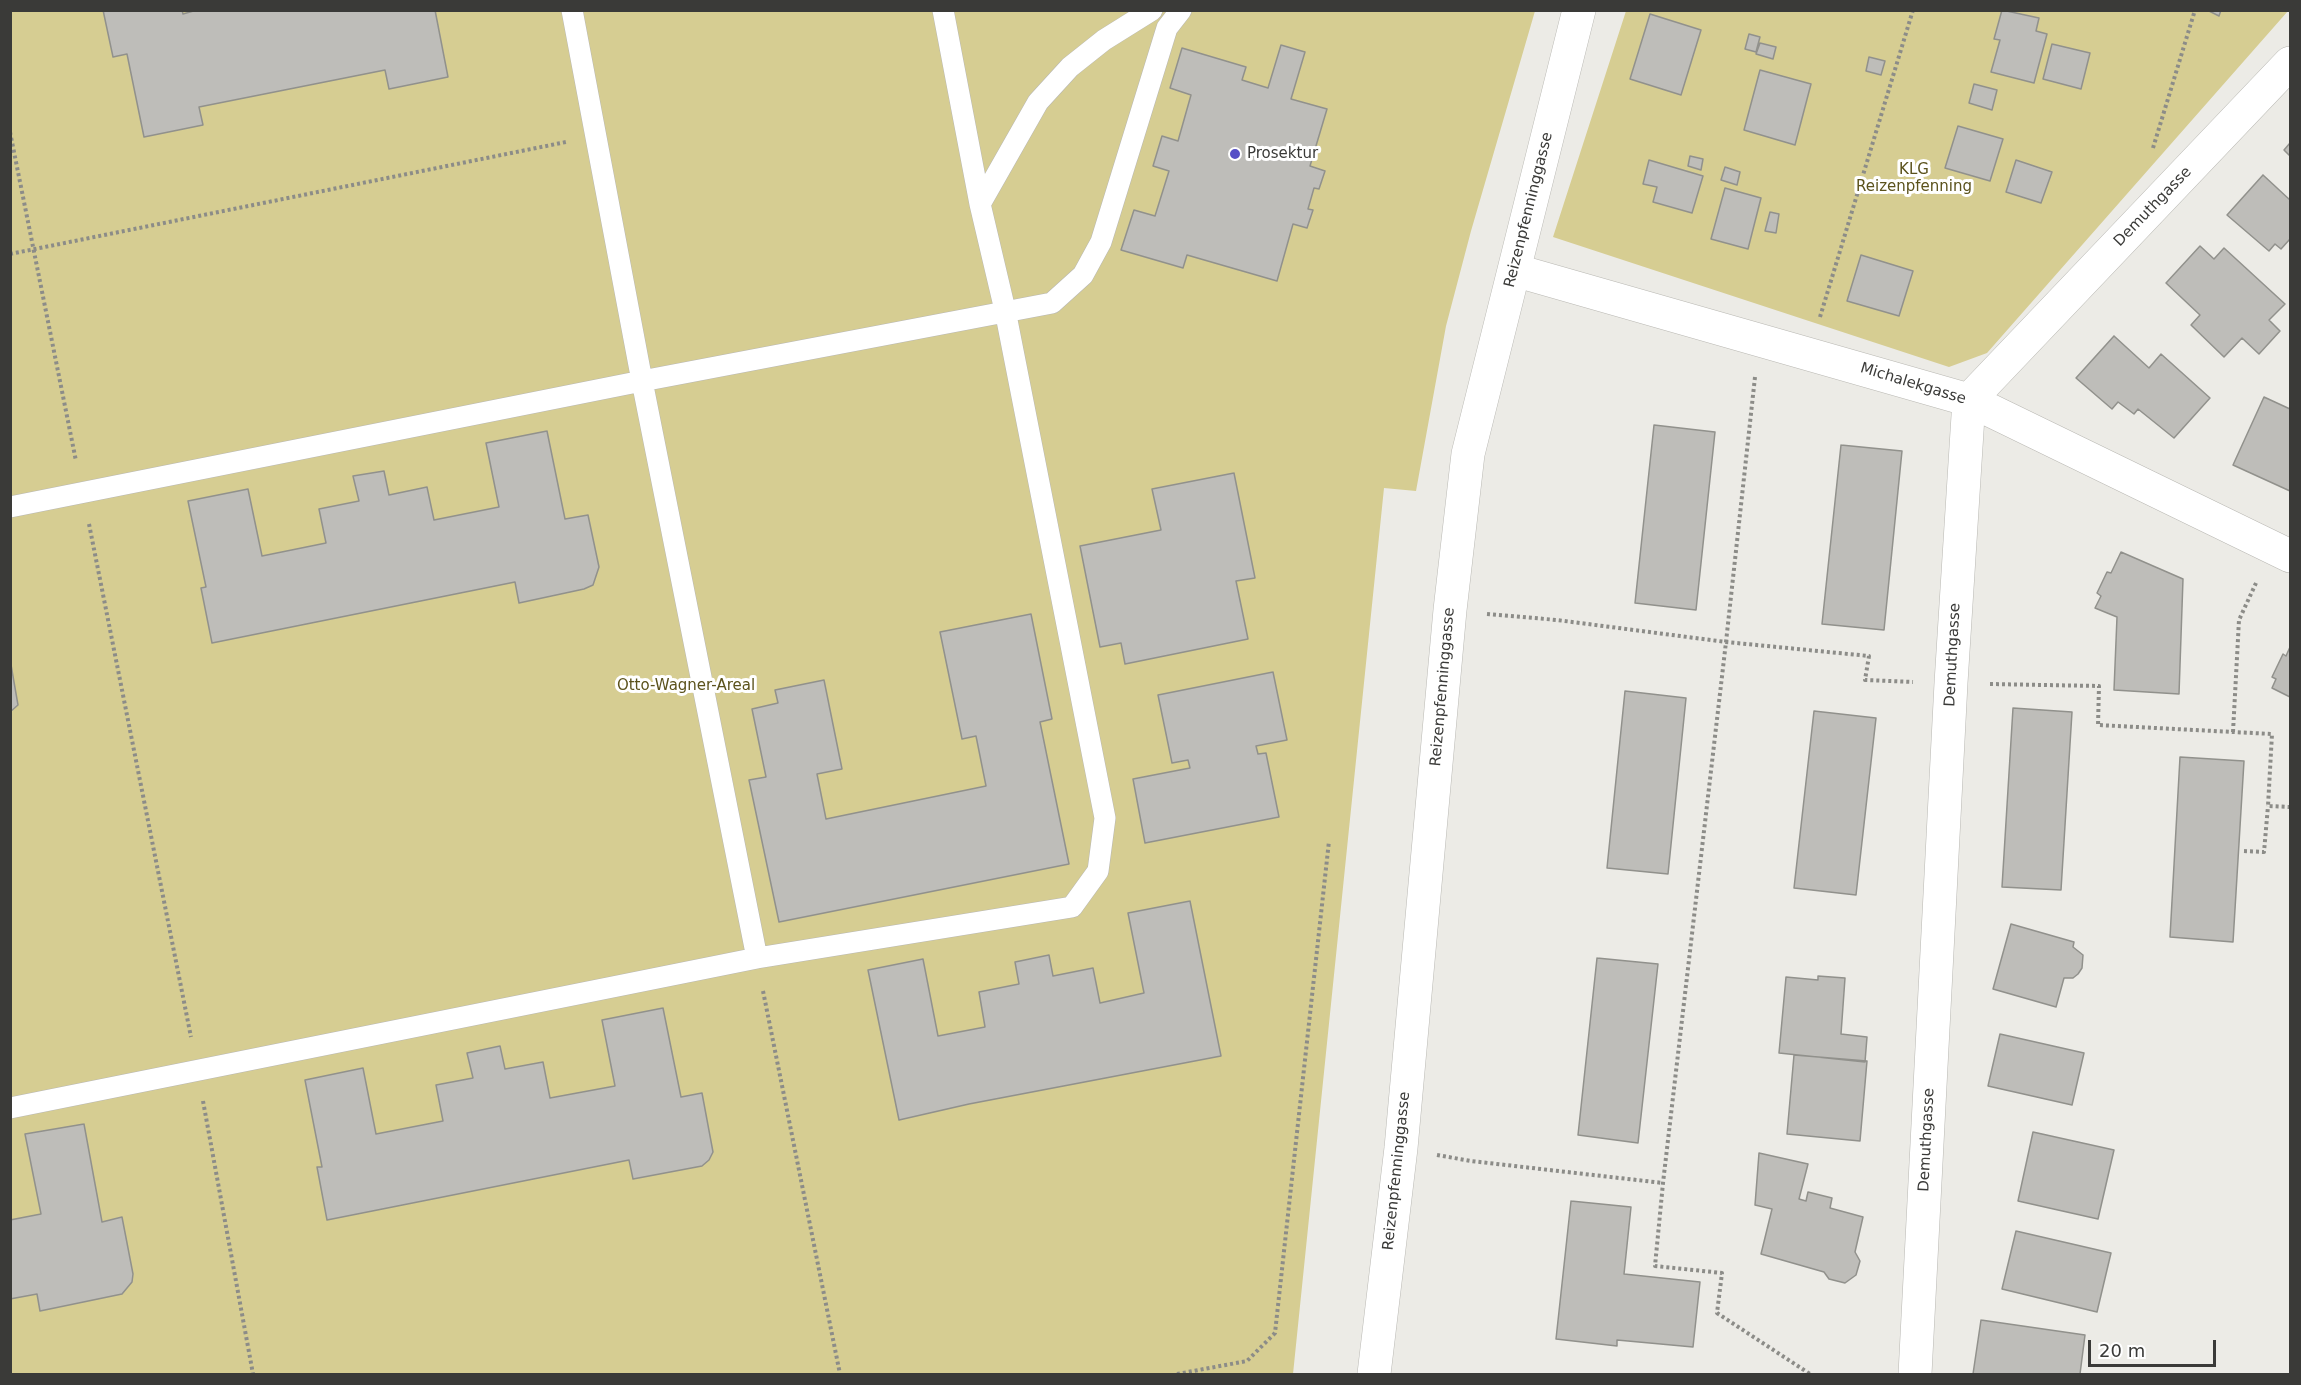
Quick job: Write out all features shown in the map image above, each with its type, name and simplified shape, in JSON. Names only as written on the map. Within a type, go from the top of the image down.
[{"type":"street","name":"Reizenpfenninggasse","points":[[1374,1374],[1401,1148],[1450,610],[1468,454],[1579,10]]},
{"type":"street","name":"Demuthgasse","points":[[1915,1374],[1951,682],[1969,400],[2290,63]]},
{"type":"street","name":"Michalekgasse","points":[[1514,270],[1969,400],[2284,544]]},
{"type":"lane","points":[[572,10],[642,381],[757,958]]},
{"type":"lane","points":[[10,1108],[757,958],[1072,907],[1098,872],[1105,818],[1005,310],[980,204],[942,10]]},
{"type":"lane","points":[[980,204],[1038,102],[1078,60],[1104,40],[1152,10]]},
{"type":"lane","points":[[10,507],[642,381],[1005,310],[1052,303],[1083,276],[1101,242],[1167,28],[1180,10]]},
{"type":"path","points":[[1809,353],[1912,10]]},
{"type":"path","points":[[2177,183],[2151,156],[2195,10]]},
{"type":"path","points":[[10,132],[198,1071],[253,1374]]},
{"type":"path","points":[[10,254],[595,136]]},
{"type":"path","points":[[1759,339],[1655,1266],[1722,1273],[1717,1313],[1809,1374]]},
{"type":"path","points":[[2233,732],[2239,620],[2258,578]]},
{"type":"path","points":[[1450,610],[1869,656],[1865,680],[2099,686],[2098,725],[2272,734],[2264,852],[2244,851]]},
{"type":"path","points":[[2268,806],[2290,807]]},
{"type":"path","points":[[1177,1374],[1247,1361],[1275,1333],[1329,841]]},
{"type":"path","points":[[757,958],[840,1374]]},
{"type":"path","points":[[1401,1148],[1471,1161],[1663,1183]]},
{"type":"green space","name":"Otto-Wagner-Areal","points":[[10,11],[1535,11],[1446,326],[1416,491],[1384,488],[1293,1374],[11,1374]]},
{"type":"green space","name":"KLG Reizenpfenning","points":[[1626,11],[2288,11],[1987,353],[1949,367],[1553,237]]},
{"type":"building","points":[[103,10],[182,10],[183,14],[197,10],[435,10],[448,77],[389,89],[385,70],[199,107],[203,125],[144,137],[127,54],[113,57]]},
{"type":"building","points":[[2002,10],[2039,18],[2036,31],[2047,34],[2034,83],[1991,72],[2000,40],[1994,39]]},
{"type":"building","points":[[2207,10],[2221,10],[2219,16]]},
{"type":"building","points":[[1650,14],[1701,30],[1681,95],[1630,79]]},
{"type":"building","points":[[1749,34],[1760,37],[1756,52],[1745,49]]},
{"type":"building","points":[[1760,43],[1776,47],[1773,59],[1756,54]]},
{"type":"building","points":[[2052,44],[2090,53],[2081,89],[2043,79]]},
{"type":"building","name":"Prosektur","points":[[1281,45],[1305,52],[1291,99],[1327,109],[1310,166],[1325,171],[1319,189],[1314,188],[1308,209],[1313,210],[1307,228],[1293,224],[1277,281],[1187,255],[1183,268],[1121,250],[1134,210],[1155,216],[1169,171],[1153,166],[1162,136],[1178,141],[1191,95],[1170,88],[1182,48],[1246,67],[1242,80],[1268,88]]},
{"type":"building","points":[[1869,57],[1885,61],[1881,75],[1866,71]]},
{"type":"building","points":[[1760,70],[1811,84],[1795,145],[1744,130]]},
{"type":"building","points":[[1974,84],[1997,90],[1992,110],[1969,103]]},
{"type":"building","points":[[1958,126],[2003,139],[1990,181],[1945,168]]},
{"type":"building","points":[[2290,143],[2290,156],[2284,150]]},
{"type":"building","points":[[1690,156],[1703,159],[1701,170],[1688,166]]},
{"type":"building","points":[[1649,160],[1703,176],[1692,213],[1653,202],[1657,187],[1643,184]]},
{"type":"building","points":[[2016,160],[2052,172],[2041,203],[2006,192]]},
{"type":"building","points":[[1725,167],[1740,172],[1737,185],[1721,180]]},
{"type":"building","points":[[2263,175],[2290,200],[2290,239],[2281,249],[2275,244],[2269,251],[2227,215]]},
{"type":"building","points":[[1725,188],[1761,198],[1748,249],[1711,239]]},
{"type":"building","points":[[1770,212],[1779,214],[1776,233],[1765,231]]},
{"type":"building","points":[[2200,246],[2214,259],[2224,248],[2285,304],[2269,320],[2280,331],[2259,354],[2242,338],[2224,357],[2191,325],[2200,315],[2166,283]]},
{"type":"building","points":[[1861,255],[1913,271],[1899,316],[1847,301]]},
{"type":"building","points":[[2114,336],[2149,368],[2161,354],[2210,398],[2174,438],[2138,409],[2134,414],[2118,402],[2112,409],[2076,378]]},
{"type":"building","points":[[2264,397],[2290,409],[2290,491],[2233,465]]},
{"type":"building","points":[[1654,425],[1715,432],[1696,610],[1635,603]]},
{"type":"building","points":[[547,431],[565,519],[588,515],[599,567],[593,585],[519,603],[515,582],[212,643],[201,588],[206,587],[188,501],[248,489],[262,556],[326,543],[319,509],[359,501],[353,476],[384,471],[389,495],[427,487],[434,520],[499,507],[486,443]]},
{"type":"building","points":[[1841,445],[1902,451],[1884,630],[1822,624]]},
{"type":"building","points":[[1234,473],[1255,578],[1236,581],[1248,639],[1125,664],[1121,643],[1100,647],[1080,546],[1161,530],[1152,489]]},
{"type":"building","points":[[2121,552],[2183,579],[2179,694],[2114,690],[2117,617],[2095,608],[2101,596],[2097,593],[2107,572],[2111,573]]},
{"type":"building","points":[[1031,614],[1052,719],[1040,722],[1069,864],[779,922],[749,780],[766,777],[752,709],[778,703],[775,690],[824,680],[842,769],[817,774],[826,819],[986,786],[976,736],[962,739],[940,632]]},
{"type":"building","points":[[2290,647],[2290,697],[2272,688],[2276,679],[2272,677],[2283,654],[2286,656]]},
{"type":"building","points":[[10,659],[18,705],[10,712]]},
{"type":"building","points":[[1273,672],[1287,740],[1256,746],[1258,754],[1266,753],[1279,817],[1145,843],[1133,779],[1190,768],[1188,760],[1172,763],[1158,695]]},
{"type":"building","points":[[1625,691],[1686,698],[1668,874],[1607,868]]},
{"type":"building","points":[[2013,708],[2072,712],[2061,890],[2002,887]]},
{"type":"building","points":[[1814,711],[1876,718],[1856,895],[1794,888]]},
{"type":"building","points":[[2180,757],[2244,761],[2233,942],[2170,937]]},
{"type":"building","points":[[1190,901],[1221,1056],[969,1104],[899,1120],[868,970],[923,959],[938,1036],[985,1027],[979,992],[1019,984],[1015,962],[1049,955],[1053,976],[1093,968],[1100,1003],[1144,993],[1128,913]]},
{"type":"building","points":[[2011,924],[2074,942],[2073,947],[2083,955],[2082,968],[2078,974],[2073,978],[2064,978],[2056,1007],[1993,989]]},
{"type":"building","points":[[1597,958],[1658,964],[1638,1143],[1578,1135]]},
{"type":"building","points":[[1818,976],[1845,978],[1841,1034],[1867,1037],[1865,1062],[1779,1053],[1786,977],[1818,980]]},
{"type":"building","points":[[663,1008],[681,1097],[702,1093],[713,1152],[702,1166],[633,1179],[629,1160],[327,1220],[317,1167],[322,1167],[305,1080],[363,1068],[376,1134],[443,1121],[436,1085],[473,1078],[467,1053],[500,1046],[505,1069],[543,1062],[550,1098],[615,1086],[602,1020]]},
{"type":"building","points":[[2000,1034],[2084,1053],[2072,1105],[1988,1086]]},
{"type":"building","points":[[1794,1055],[1867,1061],[1860,1141],[1787,1134]]},
{"type":"building","points":[[84,1124],[102,1222],[122,1217],[133,1274],[132,1282],[122,1294],[40,1311],[37,1294],[10,1299],[10,1220],[41,1214],[25,1134]]},
{"type":"building","points":[[2033,1132],[2114,1150],[2098,1219],[2018,1201]]},
{"type":"building","points":[[1759,1153],[1808,1164],[1799,1199],[1806,1201],[1808,1192],[1832,1198],[1830,1208],[1863,1217],[1855,1252],[1860,1261],[1856,1275],[1845,1283],[1829,1279],[1824,1272],[1761,1254],[1772,1209],[1755,1205]]},
{"type":"building","points":[[1571,1201],[1631,1207],[1624,1274],[1700,1282],[1693,1347],[1617,1340],[1617,1346],[1556,1339]]},
{"type":"building","points":[[2016,1231],[2111,1253],[2097,1312],[2002,1289]]},
{"type":"building","points":[[1981,1320],[2085,1335],[2080,1374],[1973,1374]]},
{"type":"place","name":"Prosektur","points":[[1235,154]]}]
